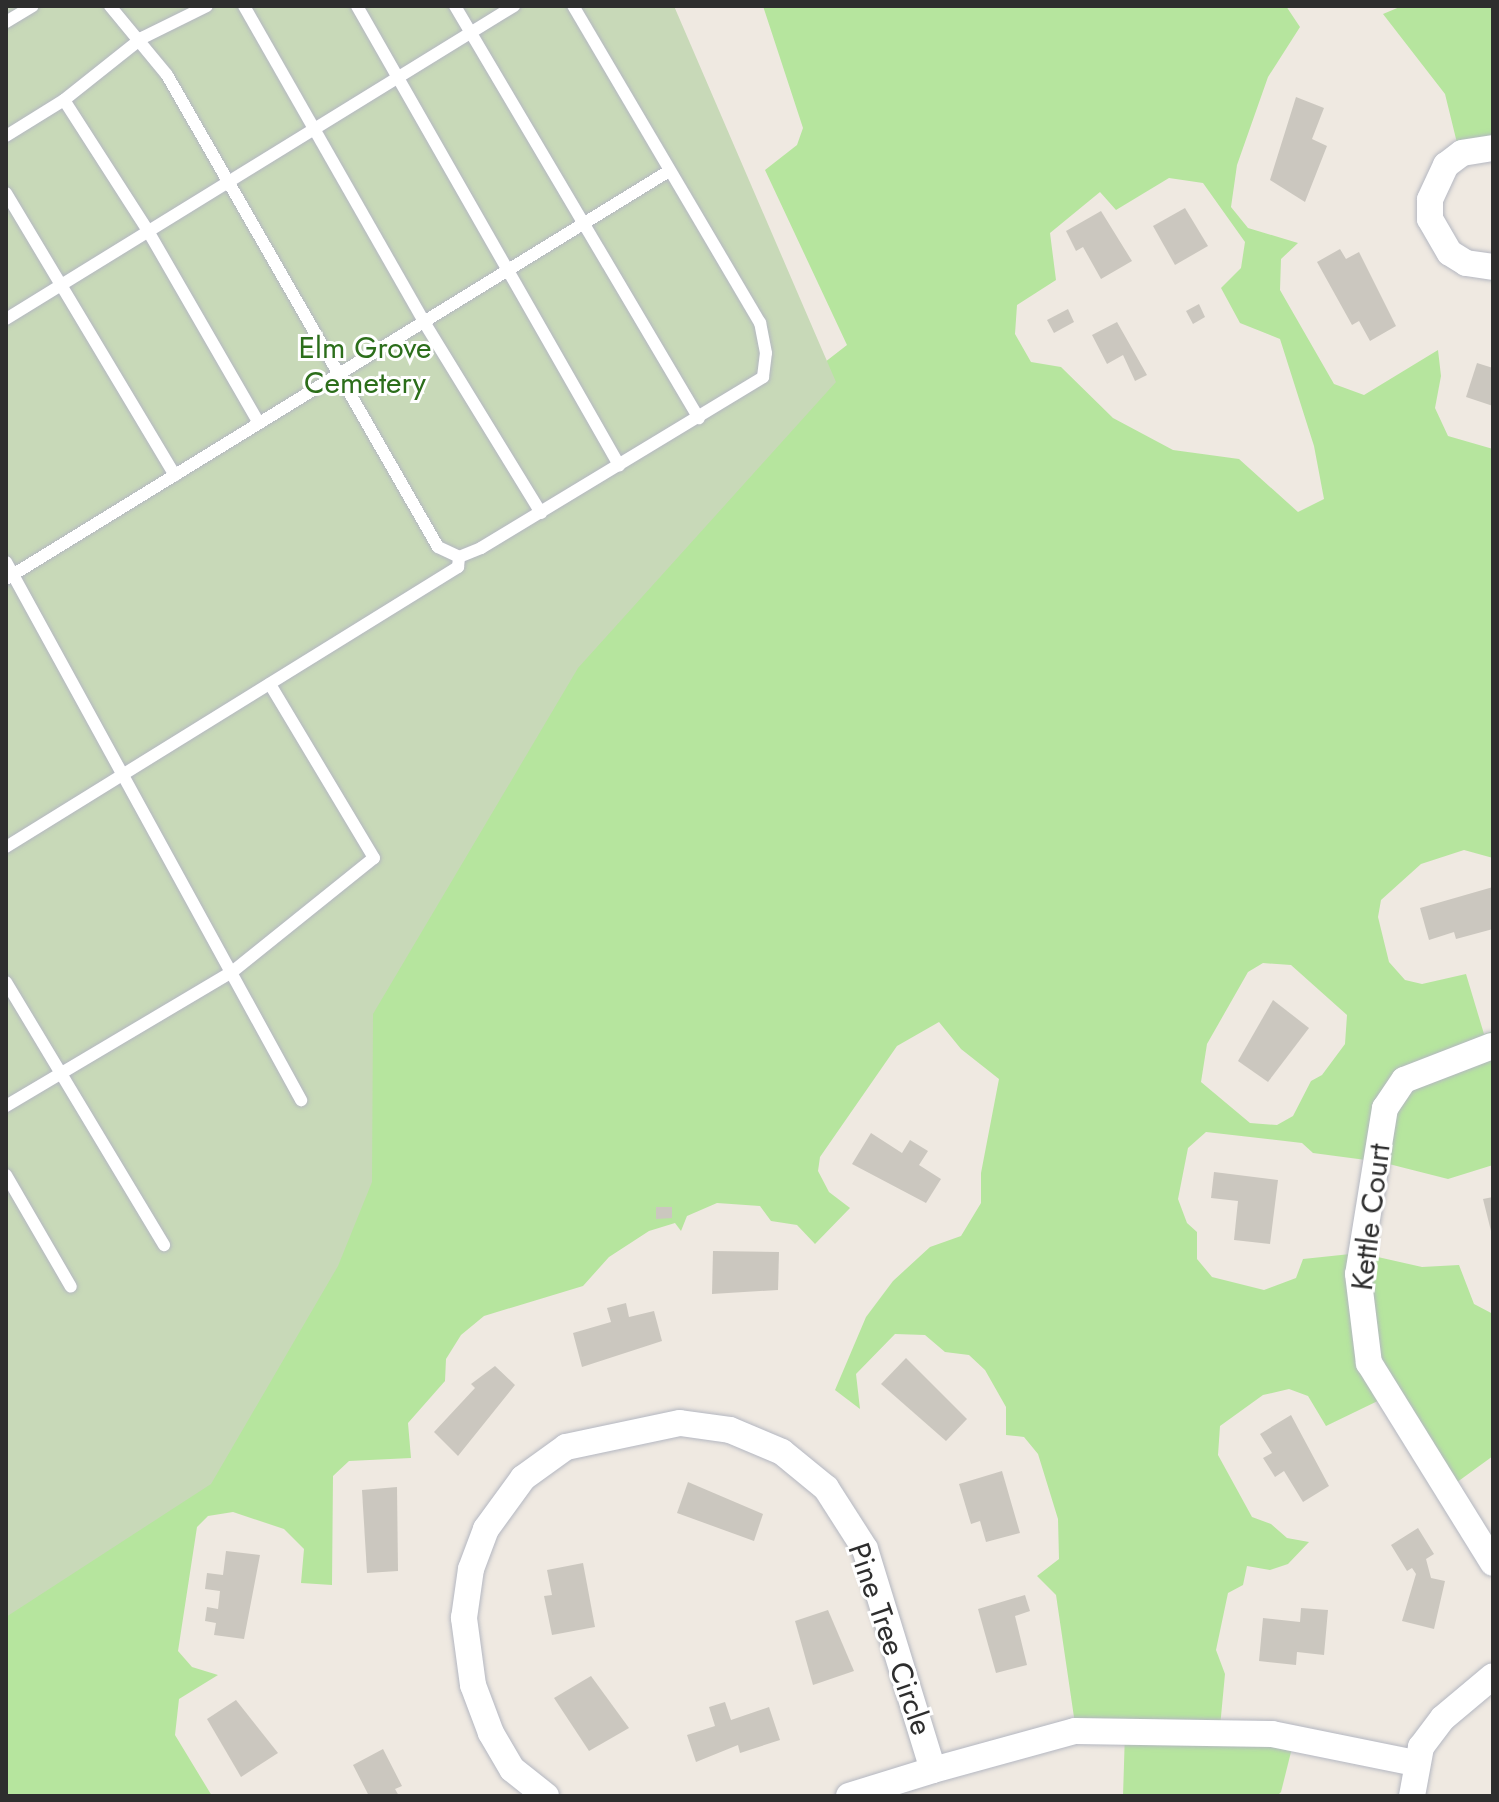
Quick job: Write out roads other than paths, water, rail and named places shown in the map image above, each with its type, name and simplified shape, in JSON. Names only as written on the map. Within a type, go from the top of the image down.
[{"type":"street","points":[[1493,148],[1462,153],[1446,165],[1430,200],[1434,229],[1450,253],[1466,263],[1493,267]]},
{"type":"street","name":"Kettle Court","points":[[1492,1046],[1404,1080],[1385,1108],[1358,1274],[1369,1363],[1493,1563]]},
{"type":"street","name":"Pine Tree Circle","points":[[546,1796],[512,1769],[491,1733],[473,1685],[464,1618],[471,1569],[486,1529],[523,1478],[566,1447],[680,1423],[730,1430],[782,1452],[826,1488],[865,1549],[933,1770]]},
{"type":"street","points":[[1412,1796],[1415,1763],[1443,1718],[1493,1676]]},
{"type":"street","name":"Pine Tree Circle","points":[[849,1796],[1075,1731],[1272,1734],[1415,1763]]},
{"type":"lane","points":[[6,22],[33,6]]},
{"type":"lane","points":[[110,6],[142,38],[438,547],[459,557]]},
{"type":"lane","points":[[6,136],[64,100],[142,38],[207,6]]},
{"type":"lane","points":[[244,6],[424,322],[541,513]]},
{"type":"lane","points":[[357,6],[619,465]]},
{"type":"lane","points":[[455,6],[699,418]]},
{"type":"lane","points":[[6,319],[514,6]]},
{"type":"lane","points":[[459,557],[541,513],[763,377],[766,353],[760,323],[573,6]]},
{"type":"lane","points":[[64,100],[148,231],[259,423]]},
{"type":"lane","points":[[10,576],[669,171]]},
{"type":"lane","points":[[6,193],[175,475]]},
{"type":"lane","points":[[6,847],[458,567],[459,557]]},
{"type":"lane","points":[[6,562],[10,576],[125,774],[301,1100]]},
{"type":"lane","points":[[6,1106],[232,972],[374,858],[270,684]]},
{"type":"lane","points":[[6,982],[164,1245]]},
{"type":"lane","points":[[6,1175],[71,1287]]},
{"type":"park label","name":"Elm Grove Cemetery","points":[[365,365]]}]
